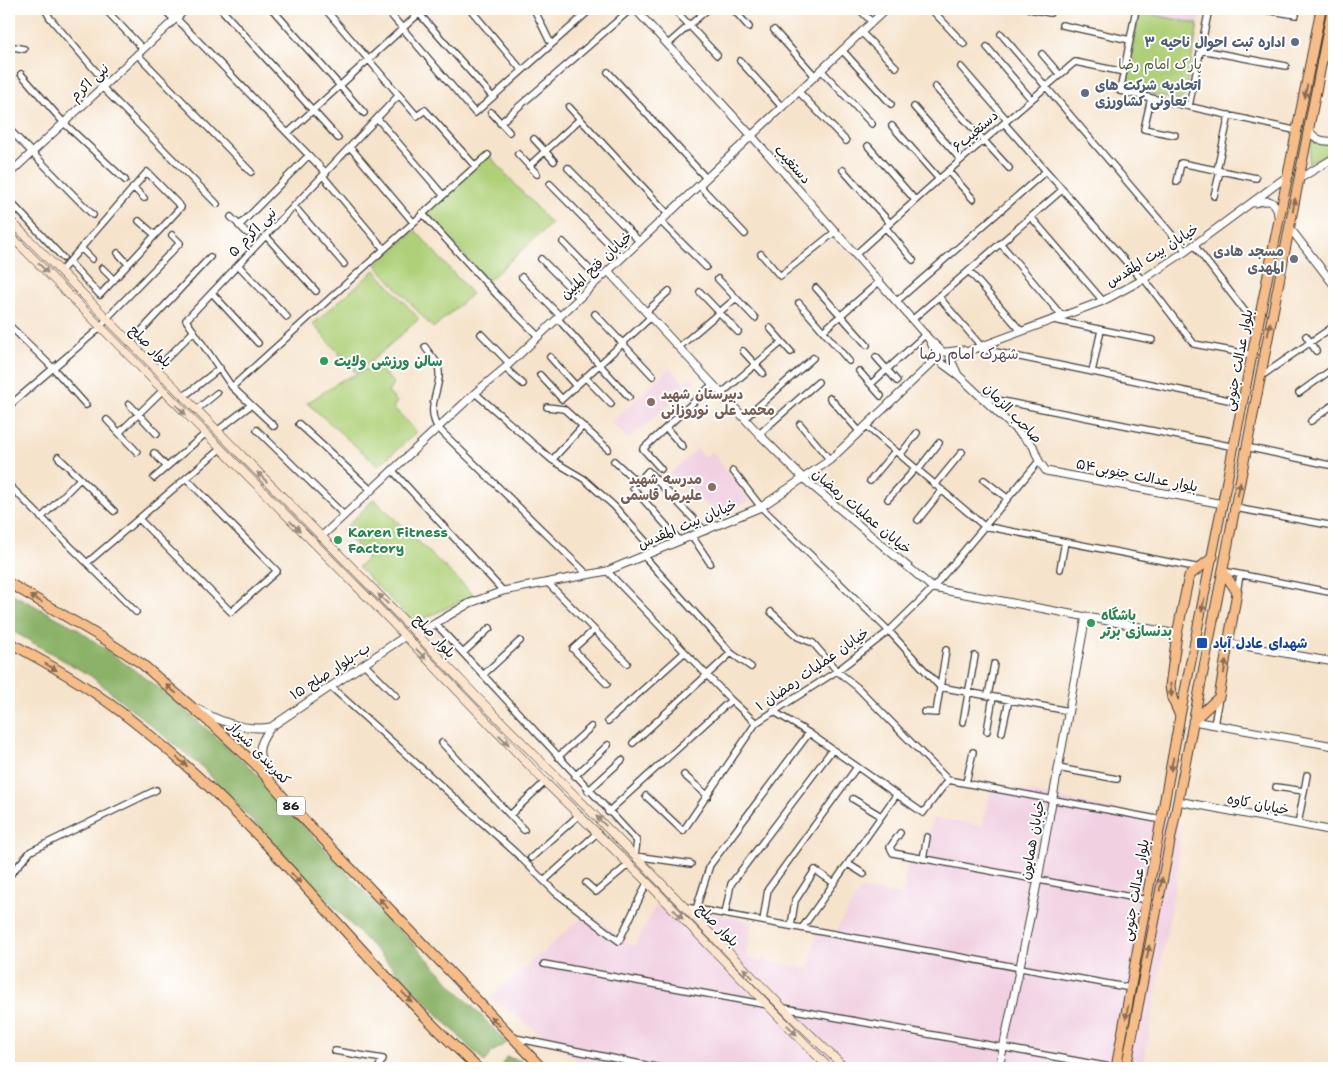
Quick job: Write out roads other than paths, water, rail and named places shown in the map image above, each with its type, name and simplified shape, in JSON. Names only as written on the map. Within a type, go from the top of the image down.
[{"type":"main road","name":"بلوار عدالت جنوبی","points":[[1116,1068],[1131,988],[1147,931],[1178,801],[1290,226],[1308,129],[1321,9]]},
{"type":"main road","name":"بلوار عدالت جنوبی","points":[[1126,1068],[1147,931],[1147,900],[1180,716],[1298,131],[1316,65],[1331,24],[1332,9]]},
{"type":"main road","name":"بلوار صلح","points":[[9,219],[782,1008],[845,1068]]},
{"type":"main road","name":"بلوار صلح","points":[[9,234],[277,508],[384,614],[545,782],[647,882],[829,1068]]},
{"type":"main road","points":[[1271,263],[1282,265]]},
{"type":"main road","points":[[277,508],[285,500]]},
{"type":"main road","points":[[1180,716],[1172,698],[1170,686],[1177,634],[1189,576],[1213,557]]},
{"type":"main road","points":[[1193,721],[1219,697],[1237,592],[1223,571]]},
{"type":"main road","name":"کمربندی شیراز","points":[[9,584],[142,664],[242,752],[511,1038],[542,1068]]},
{"type":"main road","points":[[9,642],[115,708],[182,763],[257,837],[402,993],[478,1068]]},
{"type":"main road","points":[[470,705],[477,698]]},
{"type":"street","points":[[105,9],[140,52],[251,172]]},
{"type":"street","points":[[164,9],[309,155],[384,249]]},
{"type":"street","name":"نبی اکرم","points":[[9,174],[186,9]]},
{"type":"street","points":[[221,9],[338,138]]},
{"type":"street","points":[[272,9],[364,113]]},
{"type":"street","points":[[325,9],[417,116],[425,110],[475,166]]},
{"type":"street","points":[[386,9],[475,113],[591,9]]},
{"type":"street","points":[[470,9],[520,67]]},
{"type":"street","points":[[534,9],[549,40]]},
{"type":"street","points":[[500,122],[633,9]]},
{"type":"street","name":"دستغیب","points":[[633,9],[668,44],[751,135],[897,300],[958,375]]},
{"type":"street","points":[[674,9],[717,55]]},
{"type":"street","points":[[668,44],[708,9]]},
{"type":"street","points":[[733,9],[749,27]]},
{"type":"street","points":[[859,9],[872,22]]},
{"type":"street","name":"خیابان فتح المبین","points":[[321,537],[608,271],[886,9]]},
{"type":"street","points":[[931,9],[964,44]]},
{"type":"street","points":[[1030,9],[1050,13],[1051,9]]},
{"type":"street","points":[[1136,9],[1120,91],[1298,131]]},
{"type":"street","points":[[1189,106],[1209,9]]},
{"type":"street","points":[[1260,9],[1296,15]]},
{"type":"street","points":[[288,133],[403,28],[419,10],[490,94]]},
{"type":"street","points":[[45,11],[104,85],[217,204]]},
{"type":"street","points":[[1062,25],[1130,40]]},
{"type":"street","points":[[774,30],[815,76]]},
{"type":"street","points":[[861,32],[896,67]]},
{"type":"street","points":[[1000,34],[1186,251]]},
{"type":"street","points":[[9,46],[24,49]]},
{"type":"street","points":[[986,47],[1031,99]]},
{"type":"street","points":[[842,50],[891,104]]},
{"type":"street","points":[[1201,50],[1286,66]]},
{"type":"street","points":[[1042,54],[1060,75]]},
{"type":"street","points":[[740,61],[782,107]]},
{"type":"street","name":"دستغیب۶","points":[[856,254],[948,171],[1075,62],[1124,72]]},
{"type":"street","points":[[962,67],[1062,190],[1143,279],[1194,344],[1253,355]]},
{"type":"street","points":[[821,70],[872,124]]},
{"type":"street","points":[[608,72],[706,178]]},
{"type":"street","points":[[20,74],[64,123],[125,180]]},
{"type":"street","points":[[935,87],[1009,168]]},
{"type":"street","points":[[798,91],[846,141]]},
{"type":"street","name":"نبی اکرم ۵","points":[[194,331],[186,320],[399,95]]},
{"type":"street","points":[[1151,98],[1144,129],[1174,135]]},
{"type":"street","points":[[569,107],[668,214]]},
{"type":"street","points":[[914,107],[961,160]]},
{"type":"street","points":[[491,112],[509,132]]},
{"type":"street","points":[[1214,196],[1229,115]]},
{"type":"street","points":[[377,118],[443,195]]},
{"type":"street","points":[[529,166],[580,119]]},
{"type":"street","points":[[892,126],[939,179]]},
{"type":"street","points":[[9,129],[94,215]]},
{"type":"street","points":[[1308,129],[1316,138],[1322,141],[1334,141]]},
{"type":"street","points":[[534,139],[554,160]]},
{"type":"street","points":[[868,146],[916,200]]},
{"type":"street","points":[[350,147],[413,222]]},
{"type":"street","points":[[232,387],[488,154]]},
{"type":"street","points":[[518,154],[537,174]]},
{"type":"street","points":[[239,226],[309,155]]},
{"type":"street","points":[[1298,179],[1334,158]]},
{"type":"street","points":[[1177,182],[1181,163],[1256,178]]},
{"type":"street","points":[[568,168],[639,241]]},
{"type":"street","points":[[843,170],[888,225],[913,260]]},
{"type":"street","points":[[948,171],[973,199]]},
{"type":"street","points":[[897,300],[1046,171]]},
{"type":"street","points":[[61,271],[147,172],[181,207],[100,294],[69,262]]},
{"type":"street","name":"خیابان بیت المقدس","points":[[416,634],[470,603],[504,592],[607,571],[761,507],[830,460],[929,366],[943,358],[1103,301],[1143,279],[1194,246],[1289,175]]},
{"type":"street","points":[[550,184],[622,257]]},
{"type":"street","points":[[699,185],[745,234]]},
{"type":"street","points":[[133,187],[144,198]]},
{"type":"street","points":[[913,320],[1062,190]]},
{"type":"street","points":[[9,200],[63,258]]},
{"type":"street","points":[[1252,204],[1263,200],[1273,203],[1278,208],[1279,224]]},
{"type":"street","points":[[294,206],[344,264]]},
{"type":"street","points":[[422,213],[497,295],[538,336]]},
{"type":"street","points":[[230,217],[247,233]]},
{"type":"street","points":[[1031,217],[1103,301]]},
{"type":"street","points":[[139,221],[155,235]]},
{"type":"street","points":[[660,221],[706,267]]},
{"type":"street","points":[[1290,226],[1334,285]]},
{"type":"street","points":[[761,254],[780,276],[836,231]]},
{"type":"street","points":[[10,404],[100,328],[107,318],[180,243],[172,235]]},
{"type":"street","points":[[266,236],[316,291]]},
{"type":"street","points":[[563,242],[599,279]]},
{"type":"street","points":[[1000,244],[1062,316]]},
{"type":"street","points":[[1194,246],[1253,322],[1259,324]]},
{"type":"street","points":[[81,248],[92,259]]},
{"type":"street","points":[[118,253],[128,264]]},
{"type":"street","points":[[130,343],[210,257]]},
{"type":"street","points":[[541,259],[580,297]]},
{"type":"street","points":[[238,265],[287,317]]},
{"type":"street","points":[[102,268],[114,280]]},
{"type":"street","name":"خیابان عملیات رمضان","points":[[608,271],[759,434],[803,478],[933,588],[1177,634]]},
{"type":"street","points":[[969,271],[1021,331]]},
{"type":"street","points":[[522,277],[629,397]]},
{"type":"street","points":[[718,279],[755,318]]},
{"type":"street","points":[[824,331],[880,281]]},
{"type":"street","points":[[816,288],[867,346]]},
{"type":"street","points":[[540,375],[562,399],[622,343],[669,291]]},
{"type":"street","points":[[700,292],[738,332]]},
{"type":"street","points":[[212,293],[258,343]]},
{"type":"street","points":[[939,297],[978,347],[1243,404]]},
{"type":"street","points":[[679,347],[736,298]]},
{"type":"street","points":[[798,303],[849,361]]},
{"type":"street","points":[[595,314],[653,376]]},
{"type":"street","points":[[1052,320],[1152,340]]},
{"type":"street","points":[[1260,377],[1334,326]]},
{"type":"street","points":[[9,327],[53,368],[86,405]]},
{"type":"street","points":[[770,328],[791,352]]},
{"type":"street","points":[[1092,372],[1101,330]]},
{"type":"street","points":[[156,369],[194,331],[232,387],[274,426]]},
{"type":"street","points":[[481,334],[523,384]]},
{"type":"street","points":[[871,384],[927,336]]},
{"type":"street","points":[[1306,336],[1316,351]]},
{"type":"street","points":[[722,393],[782,342]]},
{"type":"street","points":[[425,347],[437,363],[439,378],[432,419],[438,428],[587,574]]},
{"type":"street","points":[[743,351],[763,373]]},
{"type":"street","points":[[550,357],[576,386]]},
{"type":"street","points":[[876,357],[897,381]]},
{"type":"street","points":[[745,418],[813,358]]},
{"type":"street","points":[[183,397],[220,368]]},
{"type":"street","points":[[1299,393],[1334,368]]},
{"type":"street","points":[[859,371],[881,396]]},
{"type":"street","name":"صاحب الزمان","points":[[958,375],[1033,446],[1038,461],[1046,471]]},
{"type":"street","points":[[585,377],[610,404]]},
{"type":"street","points":[[759,434],[818,382]]},
{"type":"street","points":[[661,469],[643,449],[713,384]]},
{"type":"street","points":[[119,433],[162,391]]},
{"type":"street","points":[[196,410],[217,393]]},
{"type":"street","points":[[475,393],[552,460],[584,479],[614,506],[655,552]]},
{"type":"street","points":[[982,397],[1235,447]]},
{"type":"street","points":[[830,398],[860,432]]},
{"type":"street","points":[[129,404],[157,434]]},
{"type":"street","points":[[1311,421],[1334,404]]},
{"type":"street","points":[[217,431],[251,405]]},
{"type":"street","points":[[547,407],[564,409],[608,449]]},
{"type":"street","points":[[107,420],[138,452]]},
{"type":"street","points":[[300,424],[372,490]]},
{"type":"street","points":[[800,424],[830,460]]},
{"type":"street","points":[[552,460],[583,426]]},
{"type":"street","points":[[866,426],[984,526],[1200,568]]},
{"type":"street","points":[[666,428],[683,447]]},
{"type":"street","points":[[257,430],[344,516]]},
{"type":"street","points":[[870,480],[918,433]]},
{"type":"street","points":[[154,478],[205,434]]},
{"type":"street","points":[[888,499],[939,443]]},
{"type":"street","points":[[1246,448],[1334,466]]},
{"type":"street","points":[[87,563],[220,449]]},
{"type":"street","points":[[936,485],[962,452]]},
{"type":"street","points":[[154,453],[166,466]]},
{"type":"street","points":[[58,457],[114,511]]},
{"type":"street","points":[[614,461],[638,482]]},
{"type":"street","name":"خیابان عملیات رمضان ۱","points":[[646,796],[683,831],[756,723],[837,671],[889,631],[933,588],[1038,461]]},
{"type":"street","points":[[392,470],[504,592]]},
{"type":"street","points":[[680,541],[633,488],[648,471],[705,531]]},
{"type":"street","points":[[733,471],[761,507],[889,631],[940,687],[1069,711]]},
{"type":"street","name":"بلوار عدالت جنوبی۵۴","points":[[1046,471],[1223,504]]},
{"type":"street","points":[[139,519],[231,612],[277,571],[186,478]]},
{"type":"street","points":[[40,518],[80,479]]},
{"type":"street","points":[[984,480],[1007,498]]},
{"type":"street","points":[[9,485],[136,612]]},
{"type":"street","points":[[918,520],[942,490]]},
{"type":"street","points":[[1235,508],[1334,526]]},
{"type":"street","points":[[692,536],[710,562]]},
{"type":"street","points":[[1060,569],[1065,542]]},
{"type":"street","points":[[644,556],[731,652],[751,667]]},
{"type":"street","points":[[607,571],[731,700],[756,723]]},
{"type":"street","points":[[1223,571],[1334,592]]},
{"type":"street","points":[[1237,592],[1240,575]]},
{"type":"street","points":[[547,582],[627,663]]},
{"type":"street","points":[[771,612],[798,637],[813,643],[837,671],[857,687],[948,780],[1162,820]]},
{"type":"street","name":"خیابان همایون","points":[[999,1068],[1038,879],[1086,616]]},
{"type":"street","points":[[434,623],[636,841],[635,856],[691,864]]},
{"type":"street","points":[[463,653],[490,628]]},
{"type":"street","points":[[594,630],[573,649],[607,684]]},
{"type":"street","name":"۱۵ ب-بلوار صلح","points":[[271,727],[404,637]]},
{"type":"street","points":[[483,675],[520,641]]},
{"type":"street","points":[[1228,643],[1334,662]]},
{"type":"street","points":[[924,712],[936,713],[946,650]]},
{"type":"street","points":[[608,720],[685,652]]},
{"type":"street","points":[[633,743],[731,652]]},
{"type":"street","points":[[963,722],[975,656]]},
{"type":"street","points":[[364,664],[396,696]]},
{"type":"street","points":[[987,731],[994,664]]},
{"type":"street","points":[[330,686],[504,842],[544,881],[619,941],[647,882]]},
{"type":"street","points":[[1214,725],[1219,697]]},
{"type":"street","points":[[608,812],[731,700]]},
{"type":"street","points":[[1002,732],[1009,700]]},
{"type":"street","points":[[185,701],[212,716],[237,725],[253,729],[271,727]]},
{"type":"street","points":[[773,711],[809,733],[923,813],[948,780]]},
{"type":"street","points":[[1193,721],[1334,746]]},
{"type":"street","points":[[271,727],[261,742],[259,752],[264,767],[275,785]]},
{"type":"street","points":[[558,757],[591,727]]},
{"type":"street","points":[[696,909],[710,865],[809,733]]},
{"type":"street","points":[[442,743],[524,830]]},
{"type":"street","points":[[575,776],[608,745]]},
{"type":"street","points":[[725,914],[731,884],[832,750]]},
{"type":"street","points":[[966,783],[973,752]]},
{"type":"street","points":[[588,791],[622,760]]},
{"type":"street","points":[[763,921],[768,890],[857,767]]},
{"type":"street","points":[[1058,768],[1117,780]]},
{"type":"street","points":[[684,775],[708,796]]},
{"type":"street","points":[[1298,824],[1307,775]]},
{"type":"street","points":[[510,815],[545,782]]},
{"type":"street","points":[[1276,787],[1304,791]]},
{"type":"street","points":[[9,876],[31,851],[156,790]]},
{"type":"street","points":[[802,928],[897,794]]},
{"type":"street","points":[[853,799],[881,816]]},
{"type":"street","name":"خیابان کاوه","points":[[1178,801],[1334,830]]},
{"type":"street","points":[[531,858],[579,815]]},
{"type":"street","points":[[544,881],[597,833]]},
{"type":"street","points":[[900,833],[890,846],[893,853],[1147,900]]},
{"type":"street","points":[[923,859],[927,837]]},
{"type":"street","points":[[586,883],[596,892],[629,864]]},
{"type":"street","points":[[848,864],[864,874]]},
{"type":"street","points":[[791,926],[795,901],[815,870],[834,883]]},
{"type":"street","points":[[683,907],[1131,988]]},
{"type":"street","points":[[544,964],[768,1005]]},
{"type":"street","points":[[782,1008],[1003,1046],[1116,1068]]},
{"type":"street","points":[[511,1038],[660,1068]]},
{"type":"street","points":[[335,1051],[383,1059],[378,1068]]},
{"type":"place","name":"اداره ثبت احوال ناحیه ۳","points":[[1295,42]]},
{"type":"place","name":"اتحادیه شرکت های تعاونی کشاورزی","points":[[1085,93]]},
{"type":"place","name":"مسجد هادی المهدی","points":[[1294,259]]},
{"type":"place","name":"سالن ورزشی ولایت","points":[[324,361]]},
{"type":"place","name":"دبیرستان شهید محمد علی نوروزانی","points":[[651,402]]},
{"type":"place","name":"مدرسه شهید علیرضا قاسمی","points":[[712,487]]},
{"type":"place","name":"Karen Fitness Factory","points":[[338,540]]},
{"type":"place","name":"باشگاه بدنسازی برتر","points":[[1091,623]]},
{"type":"place","name":"شهدای عادل آباد","points":[[1202,643]]},
{"type":"district","name":"شهرک امام رضا","points":[[969,354]]},
{"type":"park label","name":"پارک امام رضا","points":[[1160,64]]}]
